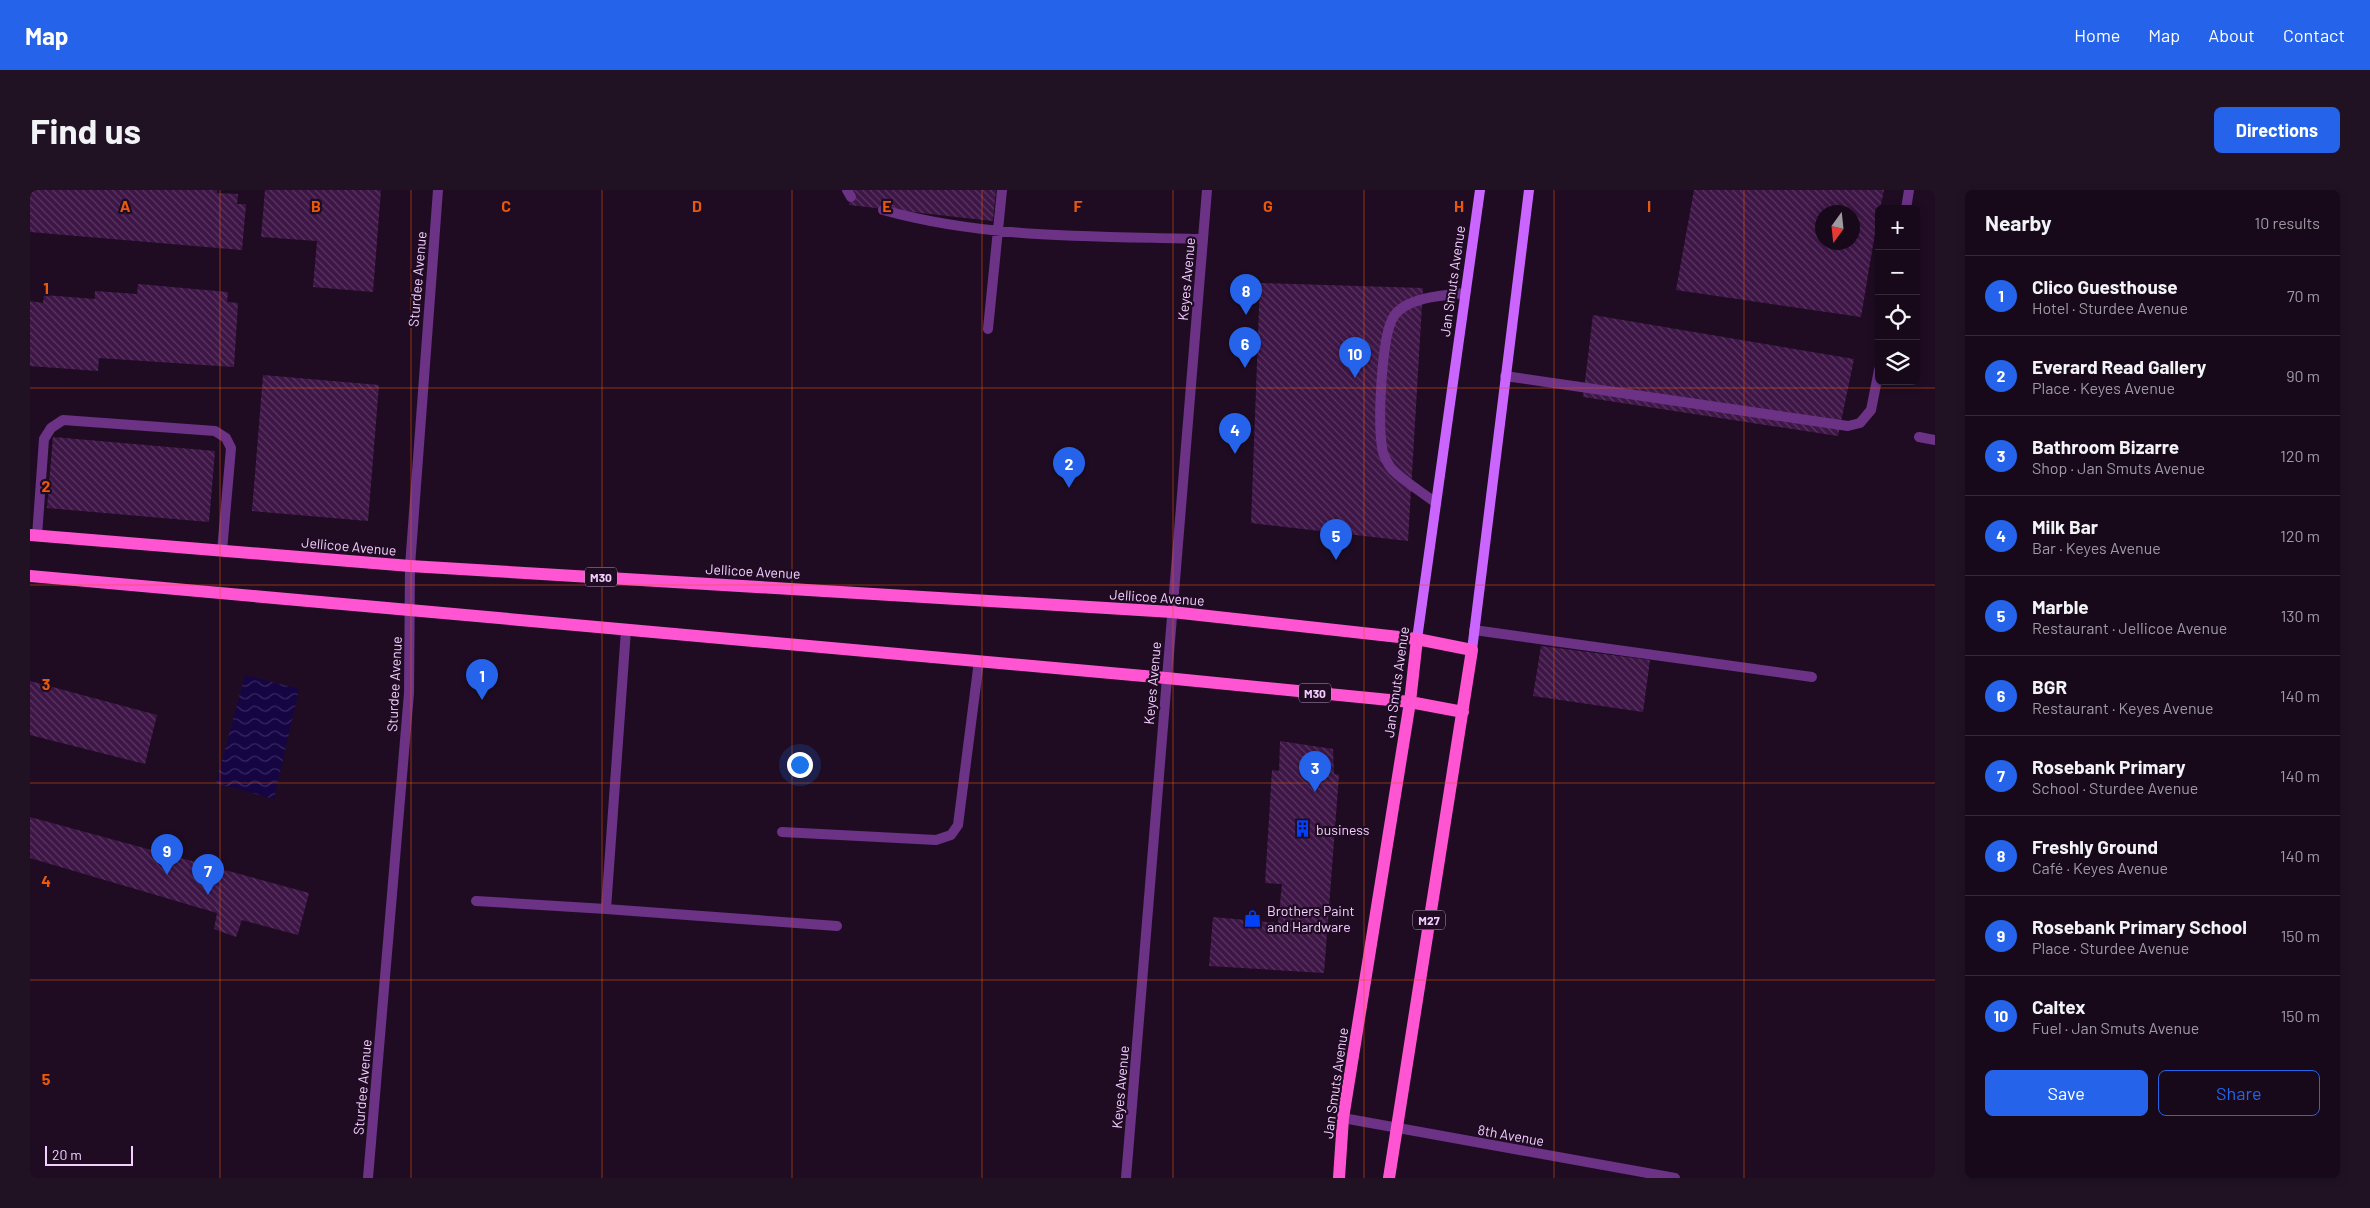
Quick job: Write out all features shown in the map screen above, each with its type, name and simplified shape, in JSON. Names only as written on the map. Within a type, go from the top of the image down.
[{"type":"main road","name":"Jan Smuts Avenue","points":[[1339,1178],[1343,1118],[1410,702],[1417,639],[1480,190]]},
{"type":"main road","name":"M27","points":[[1389,1178],[1472,650],[1529,190]]},
{"type":"main road","name":"Jellicoe Avenue","points":[[34,535],[410,566],[1172,612],[1417,639],[1472,650]]},
{"type":"main road","name":"M30","points":[[30,576],[411,612],[1166,678],[1410,702],[1463,712]]},
{"type":"street","name":"Sturdee Avenue","points":[[368,1178],[409,694],[410,566],[438,190]]},
{"type":"street","points":[[988,329],[1002,190]]},
{"type":"street","name":"Keyes Avenue","points":[[1126,1178],[1207,190]]},
{"type":"street","points":[[1907,205],[1909,190]]},
{"type":"street","points":[[883,210],[915,219],[997,232],[1203,239]]},
{"type":"street","points":[[1436,503],[1390,467],[1382,449],[1379,409],[1386,345],[1394,316],[1410,304],[1436,296],[1465,293]]},
{"type":"street","points":[[1505,376],[1848,426],[1860,423],[1871,410],[1876,385]]},
{"type":"street","points":[[34,535],[44,439],[51,428],[63,420],[215,431],[226,438],[231,448],[222,550]]},
{"type":"street","points":[[1920,437],[1935,440]]},
{"type":"street","points":[[606,909],[626,630]]},
{"type":"street","points":[[1474,630],[1812,677]]},
{"type":"street","points":[[782,832],[936,840],[951,835],[958,825],[978,661]]},
{"type":"street","points":[[476,901],[837,926]]},
{"type":"street","name":"8th Avenue","points":[[1343,1118],[1675,1178]]},
{"type":"water","points":[[245,675],[299,689],[274,799],[216,783]]},
{"type":"building","points":[[30,190],[217,190],[217,193],[238,194],[237,204],[246,204],[242,250],[30,232]]},
{"type":"building","points":[[265,190],[381,190],[373,292],[313,287],[317,241],[261,237]]},
{"type":"building","points":[[851,190],[996,190],[993,221],[849,205]]},
{"type":"building","points":[[1694,190],[1884,190],[1881,205],[1875,205],[1875,233],[1861,317],[1676,290]]},
{"type":"building","points":[[1260,283],[1423,288],[1408,541],[1251,523]]},
{"type":"building","points":[[138,284],[228,292],[227,302],[238,303],[234,367],[99,358],[98,371],[30,366],[30,301],[43,303],[44,295],[95,299],[95,291],[137,294]]},
{"type":"building","points":[[1593,315],[1854,359],[1838,436],[1583,397]]},
{"type":"building","points":[[263,375],[379,385],[368,521],[252,511]]},
{"type":"building","points":[[53,437],[215,451],[209,522],[47,508]]},
{"type":"building","points":[[1541,646],[1650,660],[1643,712],[1533,696]]},
{"type":"building","points":[[30,681],[157,715],[145,764],[30,735]]},
{"type":"building","name":"business","points":[[1280,741],[1333,749],[1334,774],[1339,775],[1324,973],[1209,966],[1213,917],[1278,923],[1282,884],[1265,883],[1272,770],[1279,771]]},
{"type":"building","points":[[30,817],[309,893],[298,935],[242,920],[236,937],[214,929],[217,913],[30,858]]},
{"type":"place","name":"Freshly Ground","points":[[1246,315]]},
{"type":"place","name":"BGR","points":[[1245,368]]},
{"type":"place","name":"Caltex","points":[[1355,378]]},
{"type":"place","name":"Milk Bar","points":[[1235,454]]},
{"type":"place","name":"Everard Read Gallery","points":[[1069,488]]},
{"type":"place","name":"Marble","points":[[1336,560]]},
{"type":"place","name":"Clico Guesthouse","points":[[482,700]]},
{"type":"place","name":"Bathroom Bizarre","points":[[1315,792]]},
{"type":"place","name":"business","points":[[1302,829]]},
{"type":"place","name":"Rosebank Primary School","points":[[167,875]]},
{"type":"place","name":"Rosebank Primary","points":[[208,895]]},
{"type":"place","name":"Brothers Paint and Hardware","points":[[1253,918]]}]
